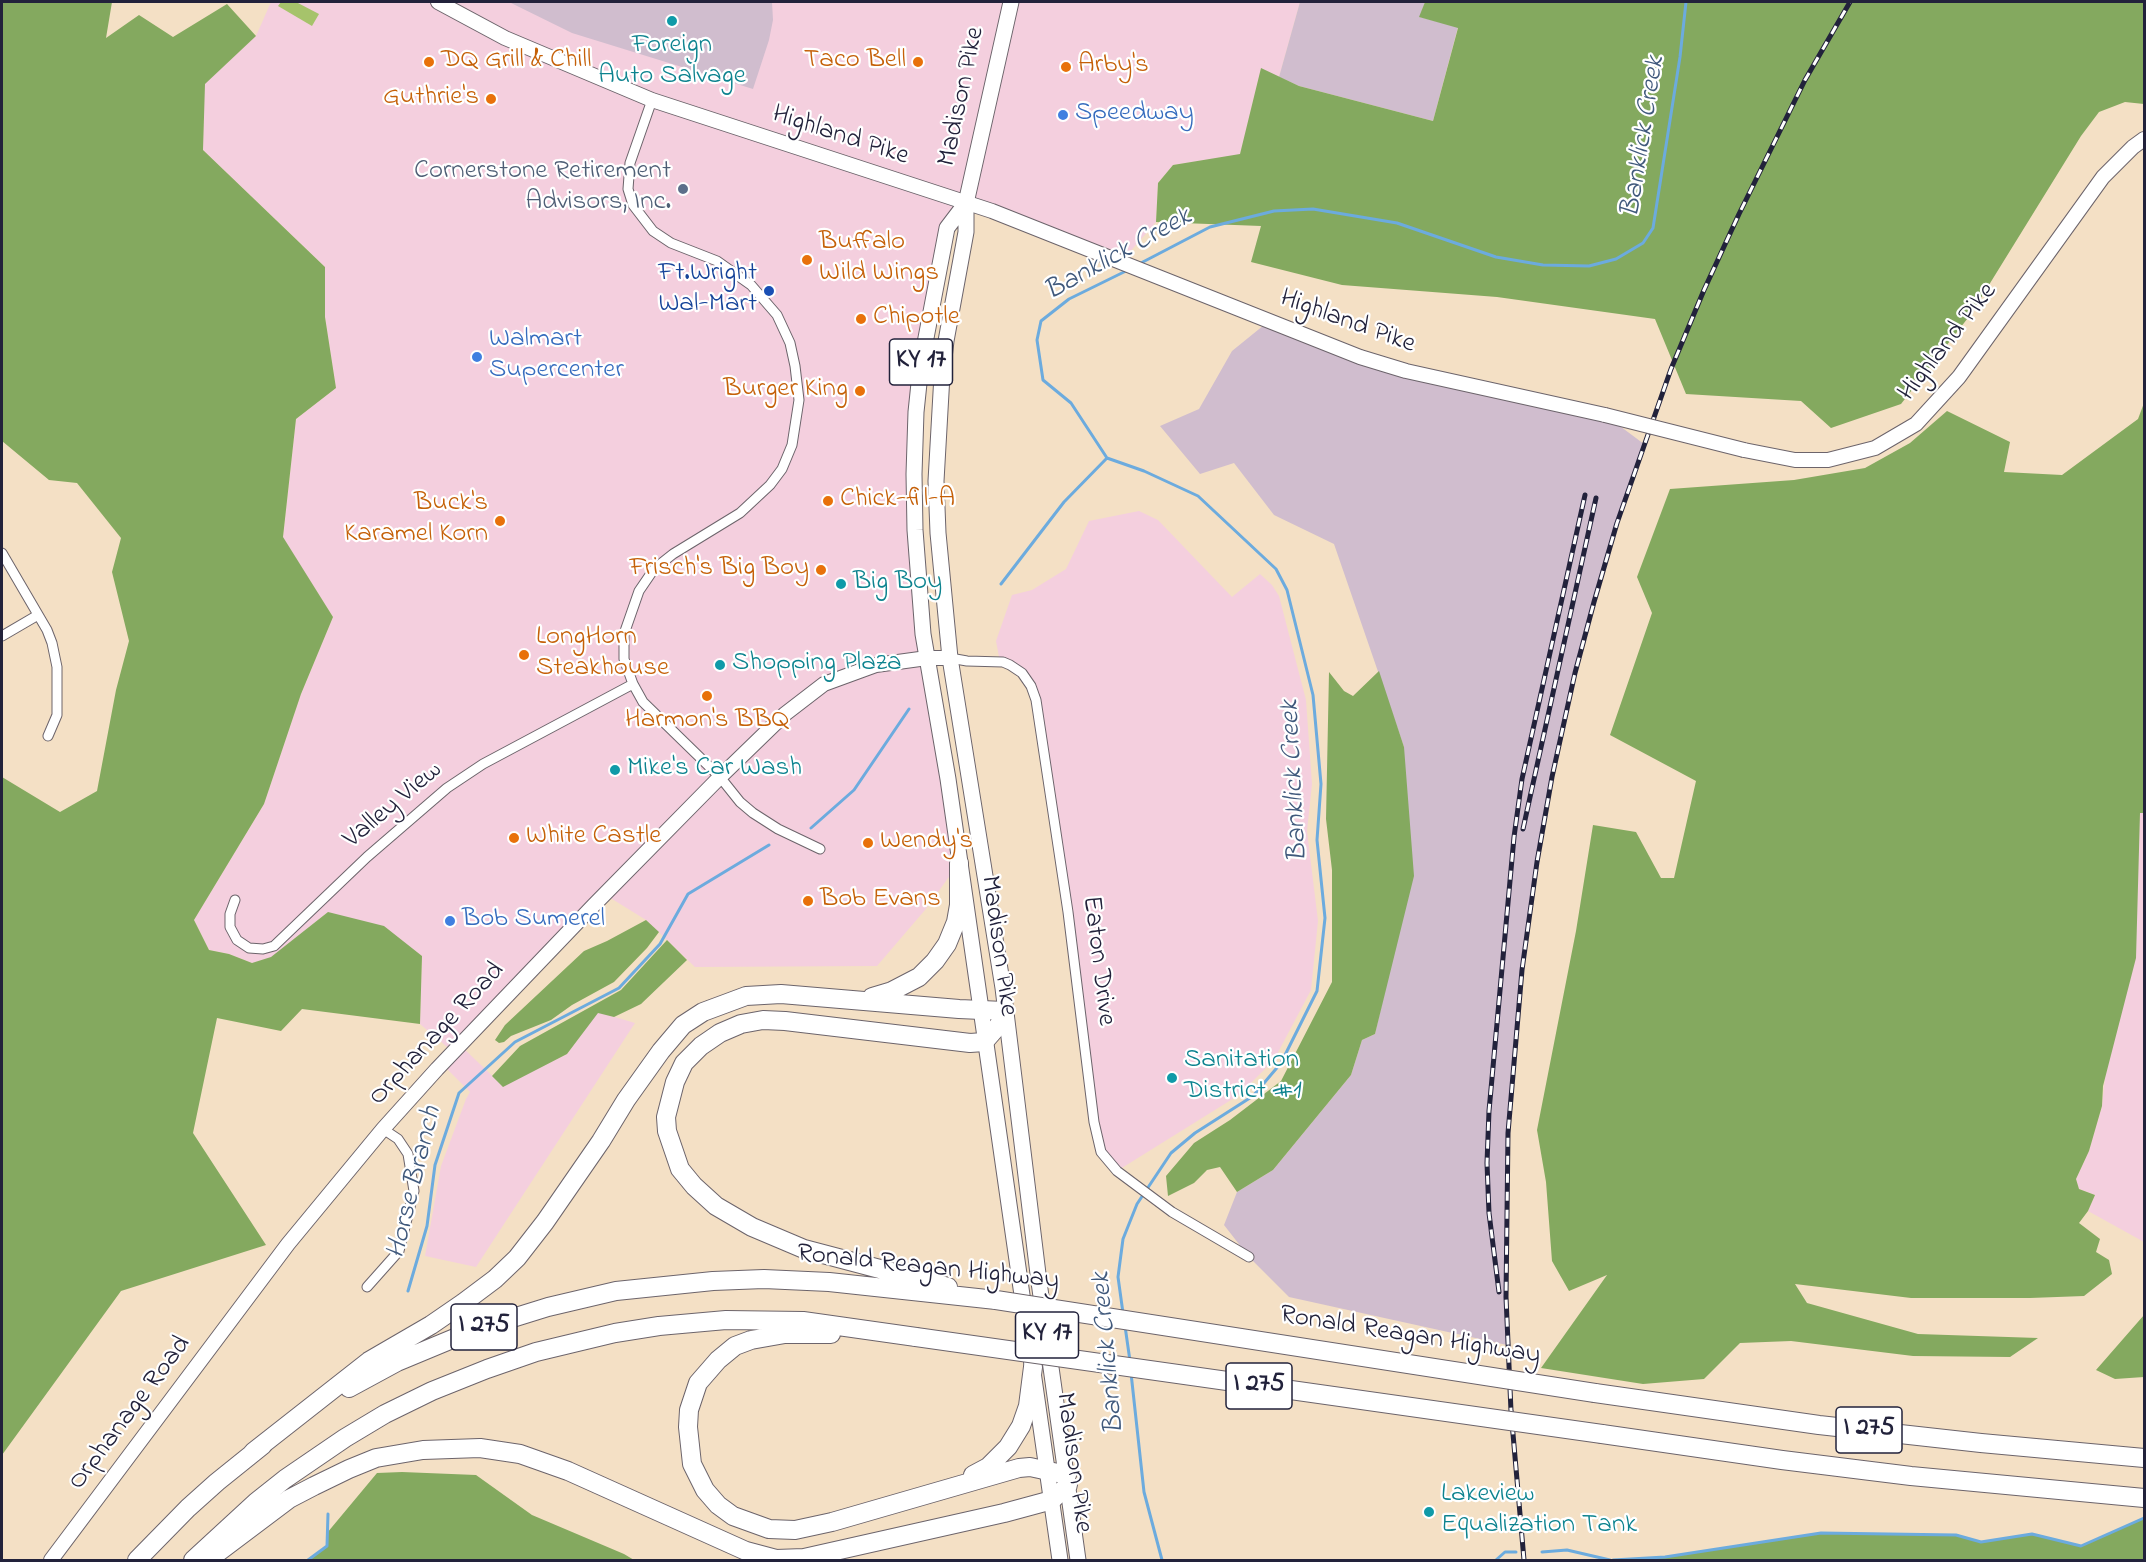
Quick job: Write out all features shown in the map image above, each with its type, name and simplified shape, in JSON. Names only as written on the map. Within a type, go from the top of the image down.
[{"type":"highway","points":[[851,999],[875,996],[906,985],[920,977],[935,961],[947,944],[956,922],[959,905],[960,863]]},
{"type":"highway","points":[[254,1452],[369,1361],[430,1325],[495,1279],[517,1258],[545,1222],[596,1149],[626,1100],[683,1025],[703,1012],[746,996],[781,994],[982,1009],[1005,1014],[984,1042],[970,1043],[804,1023],[763,1020],[741,1024],[720,1033],[700,1046],[684,1063],[675,1082],[666,1117],[667,1131],[680,1169],[693,1186],[716,1206],[752,1227],[804,1249],[900,1282]]},
{"type":"highway","name":"Ronald Reagan Highway","points":[[137,1560],[188,1508],[254,1452],[343,1391],[397,1362],[474,1330],[548,1306],[616,1292],[713,1281],[764,1279],[818,1282],[900,1282],[996,1300],[1595,1393],[1819,1425],[2145,1458]]},
{"type":"highway","name":"I 275","points":[[193,1560],[235,1520],[285,1479],[385,1414],[432,1391],[487,1368],[536,1352],[615,1333],[692,1322],[726,1320],[803,1321],[1782,1460],[1911,1476],[2145,1498]]},
{"type":"highway","points":[[207,1560],[289,1499],[314,1486],[376,1458],[423,1450],[480,1448],[520,1454],[568,1471],[746,1551],[776,1559],[804,1558],[1052,1500],[1067,1480],[1048,1471],[1030,1467],[1019,1468],[832,1522],[786,1531],[769,1529],[733,1516],[718,1505],[705,1490],[697,1475],[690,1452],[688,1427],[689,1410],[698,1383],[718,1360],[735,1346],[769,1336],[872,1331]]},
{"type":"highway","points":[[950,1488],[988,1467],[1008,1447],[1021,1426],[1028,1406],[1033,1367]]},
{"type":"main road","name":"Highland Pike","points":[[438,2],[505,38],[652,100],[992,211],[1359,357],[1406,371],[1795,460],[1836,459],[1875,448],[1916,424],[1959,377],[2103,177],[2133,147],[2145,139]]},
{"type":"main road","name":"Madison Pike","points":[[1011,2],[966,203],[966,232],[942,375],[936,481],[938,533],[950,658],[983,854],[1078,1560]]},
{"type":"main road","name":"Madison Pike","points":[[966,203],[946,228],[921,364],[916,412],[915,531],[923,634],[948,779],[1060,1560]]},
{"type":"main road","name":"Orphanage Road","points":[[51,1560],[288,1244],[383,1129],[599,899],[720,777],[785,714],[824,684],[876,665],[927,658],[950,658]]},
{"type":"street","points":[[652,100],[630,163],[628,189],[633,205],[653,231],[671,243],[717,261],[751,285],[777,315],[790,343],[799,400],[792,445],[782,469],[770,485],[740,513],[654,569],[639,591],[624,634],[624,659],[633,684],[643,702],[720,777],[741,802],[753,813],[778,829],[820,849]]},
{"type":"street","points":[[2,553],[52,643],[57,667],[57,715],[48,736]]},
{"type":"street","points":[[2,636],[38,615]]},
{"type":"street","name":"Eaton Drive","points":[[950,658],[1002,662],[1010,665],[1022,673],[1031,686],[1036,700],[1068,912],[1094,1122],[1101,1152],[1117,1172],[1172,1212],[1249,1257]]},
{"type":"street","name":"Valley View","points":[[235,900],[230,914],[230,927],[237,940],[249,948],[264,949],[274,946],[367,857],[447,788],[483,764],[633,684]]},
{"type":"street","points":[[367,1287],[399,1251],[414,1191],[408,1155],[403,1144],[383,1129]]},
{"type":"shaded area","points":[[271,2],[1300,2],[1279,77],[1261,69],[1240,155],[1173,165],[1158,183],[1156,222],[1121,262],[966,203],[947,228],[931,302],[915,530],[959,863],[925,910],[877,966],[695,967],[646,920],[604,894],[460,1045],[503,1086],[567,1054],[598,1012],[635,1023],[476,1267],[425,1256],[441,1166],[470,1092],[442,1064],[453,1052],[420,1024],[422,956],[328,912],[271,958],[252,963],[229,954],[209,950],[194,920],[264,804],[301,694],[333,617],[283,538],[296,419],[336,388],[325,317],[325,267],[203,150],[204,84],[256,36]]},
{"type":"shaded area","name":"Foreign Auto Salvage","points":[[509,2],[772,2],[773,20],[753,89],[572,33]]},
{"type":"shaded area","points":[[1300,2],[1425,2],[1420,17],[1458,27],[1433,121],[1299,86],[1279,77]]},
{"type":"shaded area","points":[[1269,321],[1359,357],[1605,415],[1644,444],[1617,523],[1575,673],[1552,777],[1537,862],[1522,970],[1508,1133],[1505,1230],[1507,1345],[1289,1297],[1249,1257],[1224,1225],[1237,1192],[1273,1170],[1351,1075],[1362,1040],[1375,1034],[1391,964],[1404,747],[1334,544],[1274,515],[1234,463],[1200,474],[1160,426],[1199,409],[1232,351]]},
{"type":"shaded area","points":[[1139,511],[1158,520],[1232,597],[1260,574],[1272,585],[1279,596],[1306,700],[1312,784],[1307,831],[1318,921],[1311,990],[1274,1060],[1239,1095],[1117,1171],[1101,1152],[1040,715],[1022,673],[1000,662],[996,641],[1012,595],[1032,590],[1066,569],[1089,521]]},
{"type":"shaded area","points":[[2137,781],[2144,782],[2144,1242],[2088,1211],[2095,1195],[2079,1189],[2076,1179],[2089,1151],[2102,1106]]},
{"type":"green space","points":[[2,2],[112,2],[106,38],[139,15],[173,37],[227,4],[256,36],[205,84],[203,150],[325,267],[325,317],[336,388],[296,419],[283,537],[333,617],[301,694],[264,804],[194,920],[209,950],[229,954],[252,963],[271,957],[328,912],[384,926],[422,956],[420,1024],[302,1009],[281,1031],[217,1018],[193,1133],[266,1245],[121,1291],[2,1455],[2,777],[60,812],[97,791],[116,690],[129,641],[112,572],[121,538],[77,483],[49,480],[2,441]]},
{"type":"green space","points":[[281,2],[296,2],[319,14],[312,26],[278,6]]},
{"type":"green space","points":[[1425,2],[2144,2],[2144,104],[2125,102],[2099,112],[2081,136],[1971,314],[1901,404],[1831,428],[1801,401],[1686,394],[1655,319],[1497,297],[1342,285],[1251,262],[1261,226],[1156,222],[1158,183],[1173,165],[1240,154],[1261,68],[1299,86],[1433,121],[1458,28],[1419,17]]},
{"type":"green space","points":[[2144,403],[2144,813],[2140,813],[2136,958],[2103,1086],[2102,1106],[2089,1151],[2076,1179],[2079,1189],[2095,1195],[2088,1211],[2079,1223],[2100,1239],[2096,1252],[2109,1260],[2112,1274],[2084,1296],[2030,1298],[1911,1298],[1795,1284],[1807,1303],[1918,1334],[2038,1338],[2010,1357],[1913,1356],[1791,1341],[1740,1343],[1704,1379],[1643,1384],[1541,1368],[1607,1275],[1569,1291],[1552,1261],[1546,1182],[1537,1130],[1576,931],[1593,825],[1636,832],[1661,878],[1674,878],[1696,781],[1610,735],[1652,613],[1637,577],[1670,489],[1794,480],[1865,468],[1910,443],[1947,411],[2010,442],[2004,472],[2062,475],[2138,419]]},
{"type":"green space","points":[[1379,671],[1404,747],[1414,876],[1375,1034],[1362,1040],[1351,1075],[1273,1170],[1237,1192],[1220,1167],[1207,1170],[1194,1183],[1168,1196],[1166,1176],[1194,1143],[1230,1120],[1281,1081],[1332,982],[1332,870],[1326,819],[1329,672],[1344,691],[1353,696]]},
{"type":"green space","points":[[646,920],[659,932],[614,982],[572,1005],[551,1020],[511,1036],[504,1042],[499,1043],[495,1040],[505,1025],[584,951]]},
{"type":"green space","points":[[667,940],[687,960],[641,1004],[614,1017],[598,1013],[567,1054],[503,1087],[492,1076],[520,1046],[621,990]]},
{"type":"green space","points":[[2144,1315],[2144,1377],[2115,1379],[2096,1370]]},
{"type":"green space","points":[[377,1473],[476,1475],[532,1515],[634,1560],[308,1560],[327,1547],[327,1533]]},
{"type":"green space","points":[[2144,1518],[2144,1560],[1613,1560],[1665,1557],[1821,1533],[1956,1535],[1981,1542],[2032,1534],[2081,1546]]},
{"type":"waterway","name":"Banklick Creek","points":[[1139,264],[1210,227],[1274,211],[1313,209],[1397,223],[1496,257],[1543,265],[1589,266],[1616,259],[1643,243],[1653,228],[1680,57],[1686,2]]},
{"type":"waterway","name":"Banklick Creek","points":[[1123,1313],[1118,1277],[1123,1239],[1137,1204],[1171,1153],[1195,1133],[1253,1096],[1281,1063],[1317,991],[1325,918],[1317,840],[1321,784],[1313,695],[1287,590],[1276,569],[1198,496],[1144,471],[1107,458],[1071,403],[1043,380],[1037,340],[1041,321],[1069,299],[1128,270]]},
{"type":"waterway","name":"Horse Branch","points":[[1001,584],[1064,502],[1107,458]]},
{"type":"waterway","name":"Horse Branch","points":[[811,828],[854,790],[909,709]]},
{"type":"waterway","name":"Horse Branch","points":[[408,1291],[427,1226],[435,1165],[459,1093],[515,1042],[619,988],[660,944],[688,894],[769,845]]},
{"type":"waterway","name":"Banklick Creek","points":[[1125,1326],[1130,1361]]},
{"type":"waterway","name":"Banklick Creek","points":[[1131,1373],[1144,1492],[1162,1560]]},
{"type":"waterway","name":"Horse Branch","points":[[308,1560],[327,1546],[328,1514]]},
{"type":"waterway","points":[[1613,1560],[1665,1557],[1821,1533],[1956,1535],[1981,1542],[2032,1534],[2081,1546],[2144,1518]]},
{"type":"waterway","points":[[1542,1552],[1567,1550],[1610,1560]]},
{"type":"waterway","points":[[1496,1560],[1505,1552],[1516,1552]]},
{"type":"railway","points":[[1524,1560],[1511,1411],[1506,1297],[1508,1133],[1522,970],[1552,777],[1575,673],[1617,523],[1671,369],[1739,214],[1805,80],[1850,2]]},
{"type":"railway","points":[[1499,1292],[1489,1213],[1487,1163],[1489,1111],[1514,837],[1522,779],[1585,495]]},
{"type":"railway","points":[[1523,829],[1596,498]]},
{"type":"place","name":"Foreign Auto Salvage","points":[[672,21]]},
{"type":"place","name":"DQ Grill & Chill","points":[[429,62]]},
{"type":"place","name":"Taco Bell","points":[[918,62]]},
{"type":"place","name":"Arby's","points":[[1066,67]]},
{"type":"place","name":"Guthrie's","points":[[491,99]]},
{"type":"place","name":"Speedway","points":[[1063,115]]},
{"type":"place","name":"Cornerstone Retirement Advisors, Inc.","points":[[683,189]]},
{"type":"place","name":"Buffalo Wild Wings","points":[[807,260]]},
{"type":"place","name":"Ft.Wright Wal-Mart","points":[[769,291]]},
{"type":"place","name":"Chipotle","points":[[861,319]]},
{"type":"place","name":"Walmart Supercenter","points":[[477,357]]},
{"type":"place","name":"Burger King","points":[[860,391]]},
{"type":"place","name":"Chick-fil-A","points":[[828,501]]},
{"type":"place","name":"Buck's Karamel Korn","points":[[500,521]]},
{"type":"place","name":"Frisch's Big Boy","points":[[821,570]]},
{"type":"place","name":"Big Boy","points":[[841,584]]},
{"type":"place","name":"LongHorn Steakhouse","points":[[524,655]]},
{"type":"place","name":"Shopping Plaza","points":[[720,665]]},
{"type":"place","name":"Harmon's BBQ","points":[[707,696]]},
{"type":"place","name":"Mike's Car Wash","points":[[615,770]]},
{"type":"place","name":"White Castle","points":[[514,838]]},
{"type":"place","name":"Wendy's","points":[[868,843]]},
{"type":"place","name":"Bob Evans","points":[[808,901]]},
{"type":"place","name":"Bob Sumerel","points":[[450,921]]},
{"type":"place","name":"Sanitation District #1","points":[[1172,1078]]},
{"type":"place","name":"Lakeview Equalization Tank","points":[[1429,1512]]}]
